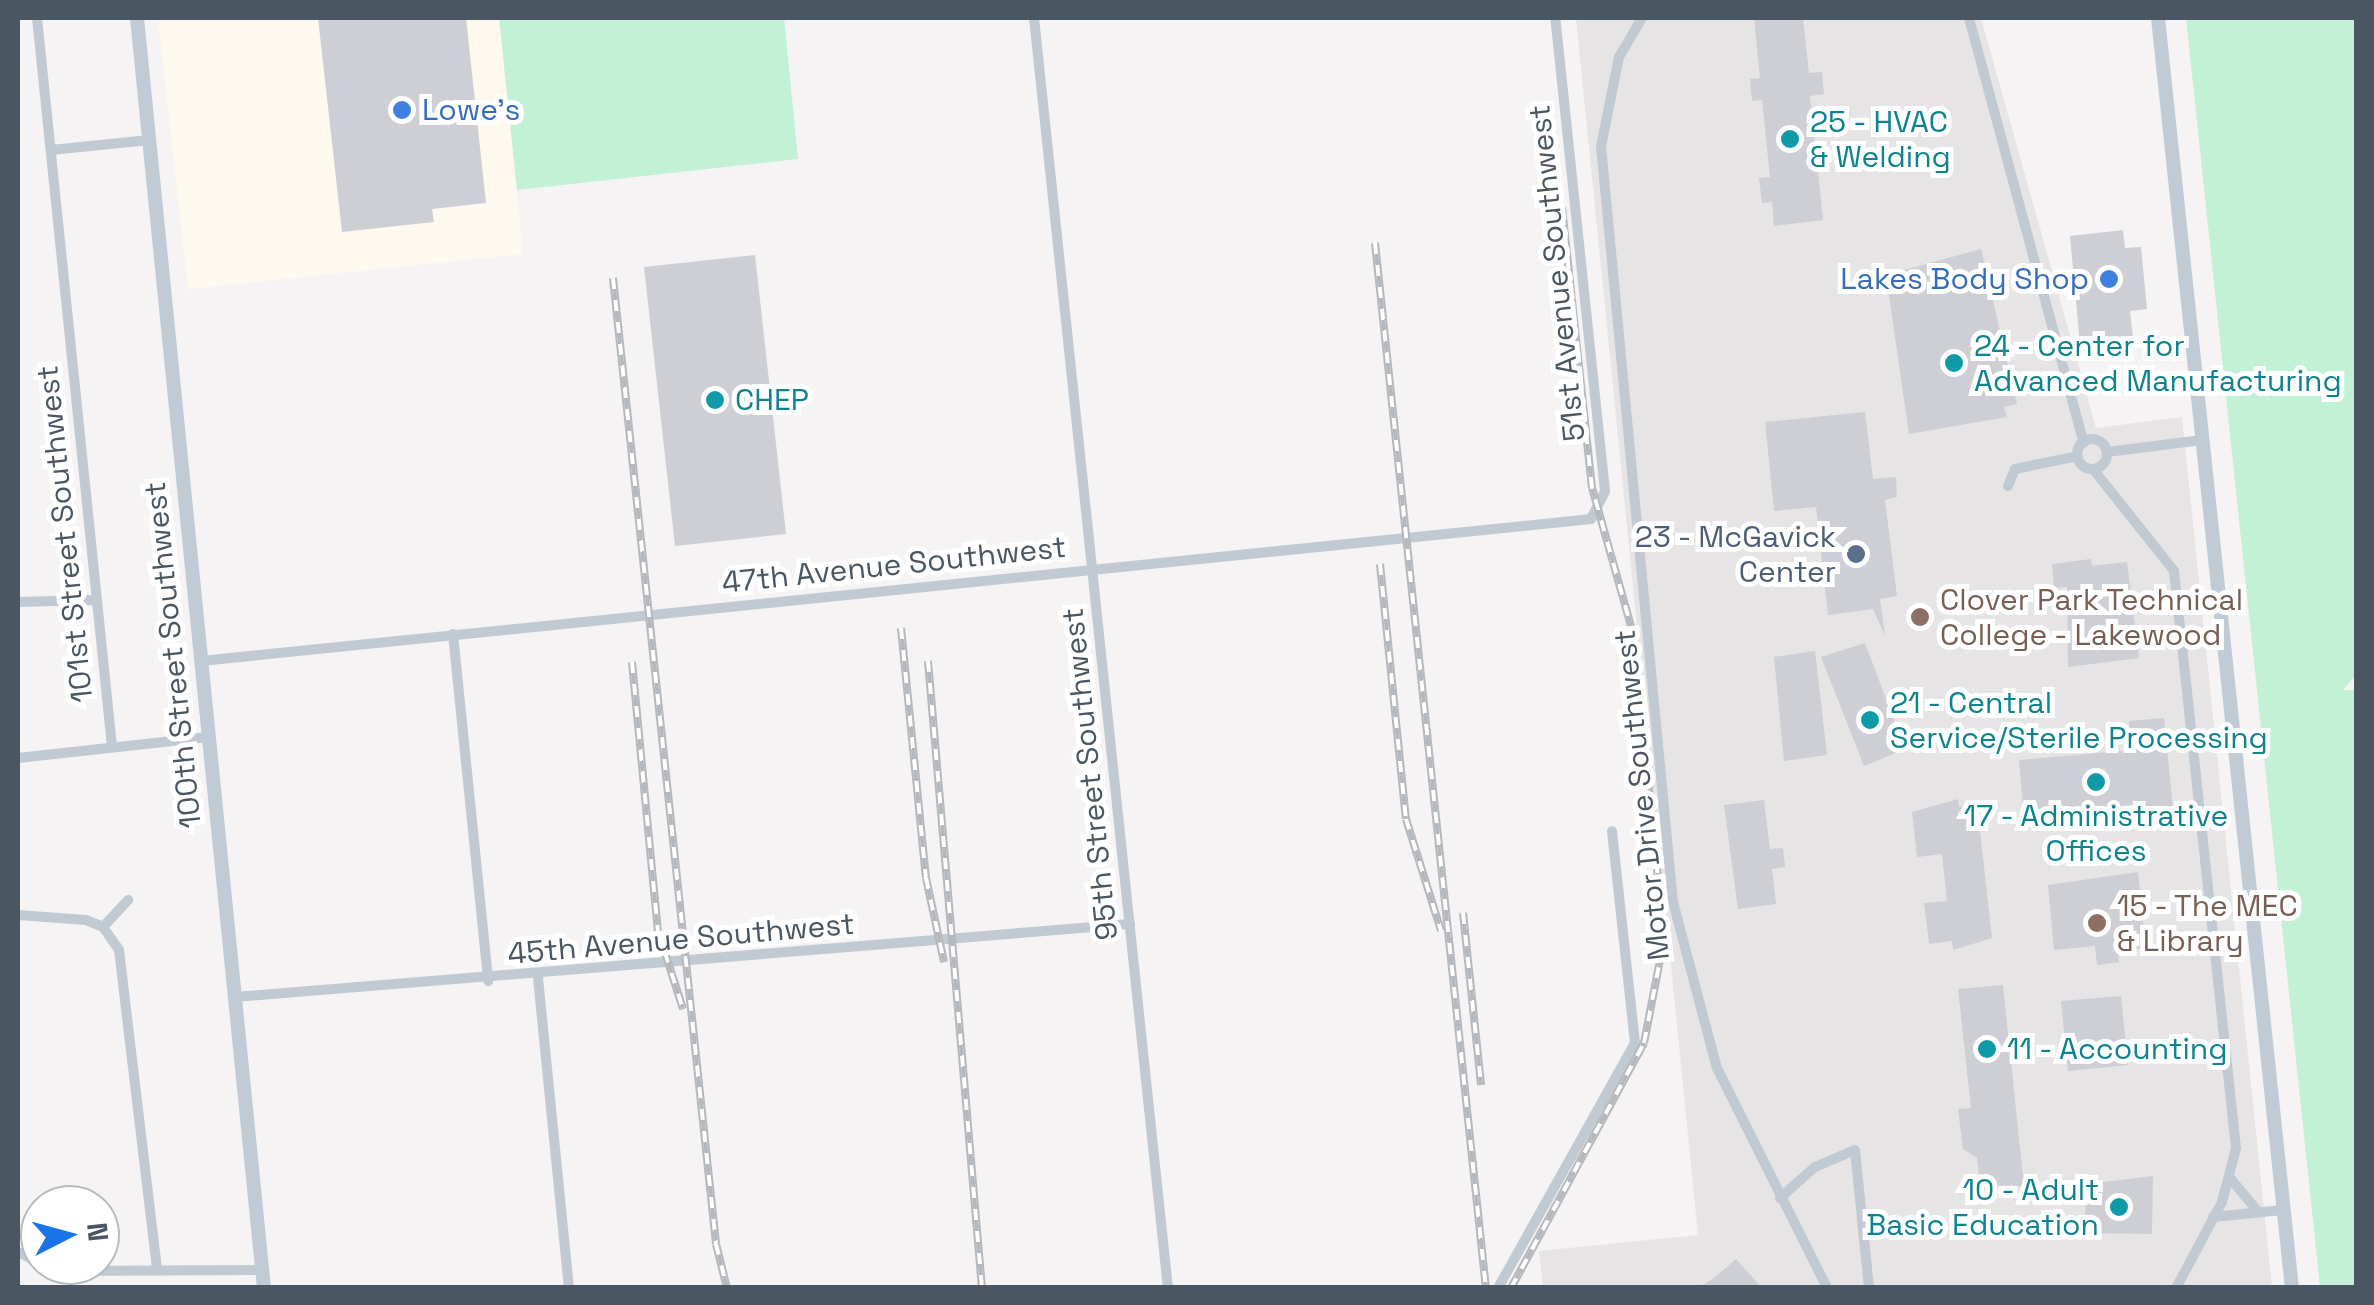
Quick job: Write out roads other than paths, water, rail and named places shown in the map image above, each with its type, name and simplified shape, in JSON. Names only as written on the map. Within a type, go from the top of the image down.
[{"type":"main road","name":"100th Street Southwest","points":[[137,18],[264,1288]]},
{"type":"main road","points":[[2158,18],[2292,1288]]},
{"type":"street","name":"101st Street Southwest","points":[[37,18],[112,746]]},
{"type":"street","name":"95th Street Southwest","points":[[1034,18],[1168,1288]]},
{"type":"street","name":"51st Avenue Southwest","points":[[1554,18],[1605,491],[1591,519]]},
{"type":"street","name":"Motor Drive Southwest","points":[[1642,18],[1619,57],[1600,146],[1673,902],[1717,1068],[1828,1288]]},
{"type":"street","points":[[1969,18],[2084,442],[2078,456]]},
{"type":"street","points":[[51,150],[149,140]]},
{"type":"street","points":[[2094,469],[2107,452],[2202,440]]},
{"type":"street","points":[[2084,442],[2098,441],[2107,452]]},
{"type":"street","points":[[2078,456],[2094,469],[2174,571],[2236,1148],[2230,1178],[2176,1288]]},
{"type":"street","points":[[2008,486],[2015,469],[2078,456]]},
{"type":"street","name":"47th Avenue Southwest","points":[[202,661],[1591,519]]},
{"type":"street","points":[[18,602],[95,600]]},
{"type":"street","points":[[452,634],[488,981]]},
{"type":"street","points":[[18,758],[209,737]]},
{"type":"street","points":[[1498,1288],[1635,1043],[1612,831]]},
{"type":"street","points":[[103,927],[128,900]]},
{"type":"street","points":[[18,914],[66,914],[103,927],[120,950],[128,989],[157,1270]]},
{"type":"street","name":"45th Avenue Southwest","points":[[235,997],[538,978],[1130,924]]},
{"type":"street","points":[[538,978],[569,1288]]},
{"type":"street","points":[[1780,1198],[1815,1167],[1856,1150],[1869,1288]]},
{"type":"street","points":[[2230,1178],[2258,1213]]},
{"type":"street","points":[[2213,1217],[2283,1210]]},
{"type":"street","points":[[18,1252],[58,1271],[262,1270]]},
{"type":"railway","points":[[1511,1288],[1644,1043],[1664,939],[1634,637],[1592,488],[1562,208]]},
{"type":"railway","points":[[1375,243],[1486,1288]]},
{"type":"railway","points":[[613,278],[716,1244],[727,1288]]},
{"type":"railway","points":[[1380,564],[1406,819],[1441,931]]},
{"type":"railway","points":[[901,628],[926,878],[944,962]]},
{"type":"railway","points":[[928,661],[982,1288]]},
{"type":"railway","points":[[632,662],[658,931],[683,1009]]},
{"type":"railway","points":[[1463,913],[1481,1085]]},
{"type":"place","name":"Lowe's","points":[[402,110]]},
{"type":"place","name":"25 - HVAC & Welding","points":[[1790,139]]},
{"type":"place","name":"Lakes Body Shop","points":[[2109,279]]},
{"type":"place","name":"24 - Center for Advanced Manufacturing","points":[[1954,363]]},
{"type":"place","name":"CHEP","points":[[715,400]]},
{"type":"place","name":"23 - McGavick Center","points":[[1856,554]]},
{"type":"place","name":"Clover Park Technical College - Lakewood","points":[[1920,617]]},
{"type":"place","name":"21 - Central Service/Sterile Processing","points":[[1870,720]]},
{"type":"place","name":"17 - Administrative Offices","points":[[2096,782]]},
{"type":"place","name":"15 - The MEC & Library","points":[[2097,923]]},
{"type":"place","name":"11 - Accounting","points":[[1987,1049]]},
{"type":"place","name":"10 - Adult Basic Education","points":[[2119,1207]]}]
